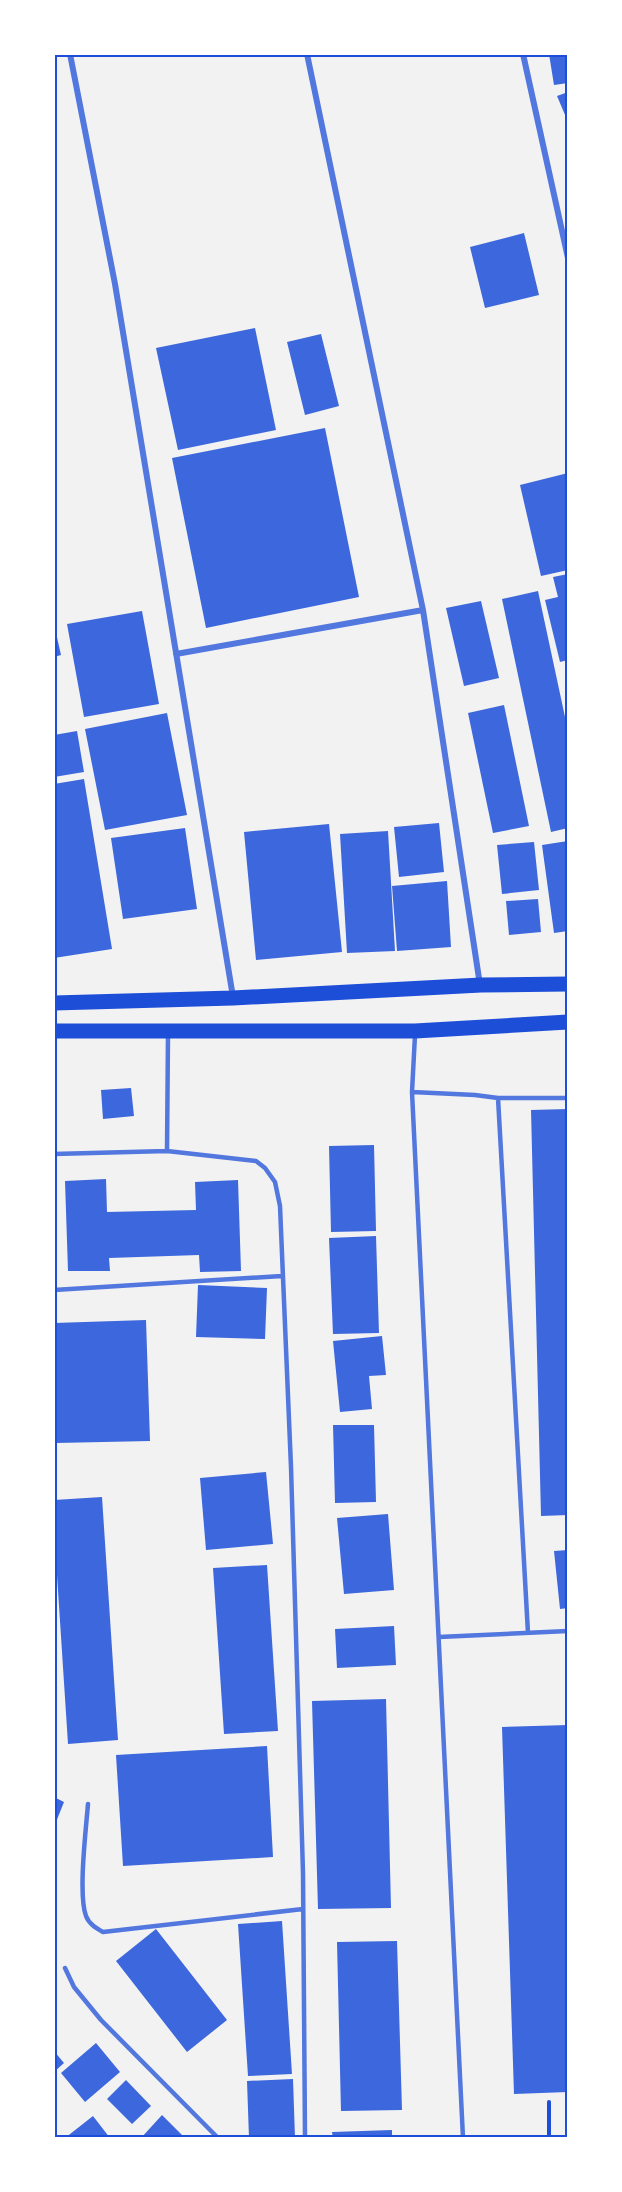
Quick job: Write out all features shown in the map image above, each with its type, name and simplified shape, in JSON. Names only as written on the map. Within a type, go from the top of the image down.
[{"type":"main road","points":[[54,1003],[233,998],[480,985],[568,984]]},
{"type":"main road","points":[[54,1031],[415,1031],[568,1022]]},
{"type":"street","points":[[70,54],[115,284],[233,998]]},
{"type":"street","points":[[307,54],[423,610],[480,985]]},
{"type":"street","points":[[523,54],[568,258]]},
{"type":"street","points":[[176,654],[423,610]]},
{"type":"lane","points":[[167,1151],[168,1031]]},
{"type":"lane","points":[[415,1031],[412,1092],[463,2138]]},
{"type":"lane","points":[[412,1092],[498,1098],[568,1098]]},
{"type":"lane","points":[[498,1098],[528,1633]]},
{"type":"lane","points":[[54,1154],[167,1151],[256,1161],[265,1168],[275,1182],[278,1191],[291,1467],[303,1909],[305,2138]]},
{"type":"lane","points":[[54,1290],[282,1276]]},
{"type":"lane","points":[[439,1637],[568,1632]]},
{"type":"lane","points":[[88,1804],[83,1898],[86,1916],[92,1925],[103,1932],[303,1909]]},
{"type":"lane","points":[[65,1968],[74,1987],[101,2020],[219,2138]]},
{"type":"path","points":[[549,2102],[549,2138]]},
{"type":"building","points":[[549,54],[568,54],[568,83],[554,85]]},
{"type":"building","points":[[568,92],[568,122],[557,96]]},
{"type":"building","points":[[524,233],[539,295],[485,308],[470,247]]},
{"type":"building","points":[[255,328],[276,430],[178,450],[156,348]]},
{"type":"building","points":[[321,334],[339,406],[305,415],[287,342]]},
{"type":"building","points":[[325,428],[359,597],[206,628],[172,458]]},
{"type":"building","points":[[568,473],[568,570],[541,576],[520,485]]},
{"type":"building","points":[[568,574],[568,660],[560,662],[545,600],[558,597],[553,577]]},
{"type":"building","points":[[538,591],[568,731],[568,828],[551,832],[502,599]]},
{"type":"building","points":[[481,601],[499,678],[464,686],[446,608]]},
{"type":"building","points":[[142,611],[159,704],[84,717],[67,624]]},
{"type":"building","points":[[54,624],[61,655],[54,657]]},
{"type":"building","points":[[504,705],[529,826],[493,833],[468,713]]},
{"type":"building","points":[[167,713],[187,815],[105,830],[85,729]]},
{"type":"building","points":[[77,731],[84,772],[54,777],[54,735]]},
{"type":"building","points":[[84,779],[112,949],[54,958],[54,784]]},
{"type":"building","points":[[439,823],[444,872],[399,877],[394,827]]},
{"type":"building","points":[[329,824],[342,952],[256,960],[244,832]]},
{"type":"building","points":[[185,828],[197,909],[123,919],[111,838]]},
{"type":"building","points":[[388,831],[395,951],[347,953],[340,834]]},
{"type":"building","points":[[568,841],[568,931],[554,933],[542,845]]},
{"type":"building","points":[[534,842],[539,890],[502,894],[497,845]]},
{"type":"building","points":[[447,881],[451,947],[397,951],[392,886]]},
{"type":"building","points":[[538,899],[541,932],[509,935],[506,901]]},
{"type":"building","points":[[131,1088],[134,1116],[103,1119],[101,1090]]},
{"type":"building","points":[[568,1109],[568,1515],[541,1516],[531,1110]]},
{"type":"building","points":[[374,1145],[376,1231],[331,1232],[329,1146]]},
{"type":"building","points":[[106,1179],[107,1212],[196,1210],[195,1182],[238,1180],[241,1271],[200,1272],[199,1255],[109,1258],[110,1271],[68,1271],[65,1181]]},
{"type":"building","points":[[376,1236],[379,1333],[333,1334],[329,1238]]},
{"type":"building","points":[[198,1285],[267,1288],[265,1339],[196,1337]]},
{"type":"building","points":[[146,1320],[150,1441],[56,1443],[54,1323]]},
{"type":"building","points":[[382,1336],[386,1375],[369,1376],[372,1409],[340,1412],[333,1341]]},
{"type":"building","points":[[333,1425],[374,1425],[376,1502],[335,1503]]},
{"type":"building","points":[[266,1472],[273,1544],[206,1550],[200,1478]]},
{"type":"building","points":[[102,1497],[118,1740],[68,1744],[54,1500]]},
{"type":"building","points":[[388,1514],[394,1590],[344,1594],[337,1518]]},
{"type":"building","points":[[568,1550],[568,1608],[560,1609],[554,1551]]},
{"type":"building","points":[[267,1565],[278,1731],[224,1734],[213,1568]]},
{"type":"building","points":[[394,1626],[396,1665],[337,1668],[335,1629]]},
{"type":"building","points":[[386,1699],[391,1908],[318,1909],[312,1701]]},
{"type":"building","points":[[568,1725],[568,2092],[514,2094],[502,1727]]},
{"type":"building","points":[[267,1746],[273,1857],[123,1866],[116,1755]]},
{"type":"building","points":[[54,1797],[64,1802],[56,1822],[54,1821]]},
{"type":"building","points":[[282,1921],[292,2074],[248,2076],[238,1924]]},
{"type":"building","points":[[156,1929],[227,2020],[187,2052],[116,1961]]},
{"type":"building","points":[[397,1941],[402,2110],[341,2111],[337,1942]]},
{"type":"building","points":[[96,2043],[120,2072],[85,2102],[61,2073]]},
{"type":"building","points":[[54,2051],[64,2063],[54,2072]]},
{"type":"building","points":[[293,2079],[295,2138],[249,2138],[247,2081]]},
{"type":"building","points":[[126,2080],[151,2106],[132,2124],[107,2099]]},
{"type":"building","points":[[162,2115],[185,2138],[141,2138]]},
{"type":"building","points":[[93,2116],[110,2138],[65,2138]]},
{"type":"building","points":[[392,2130],[392,2138],[333,2138],[332,2132]]}]
